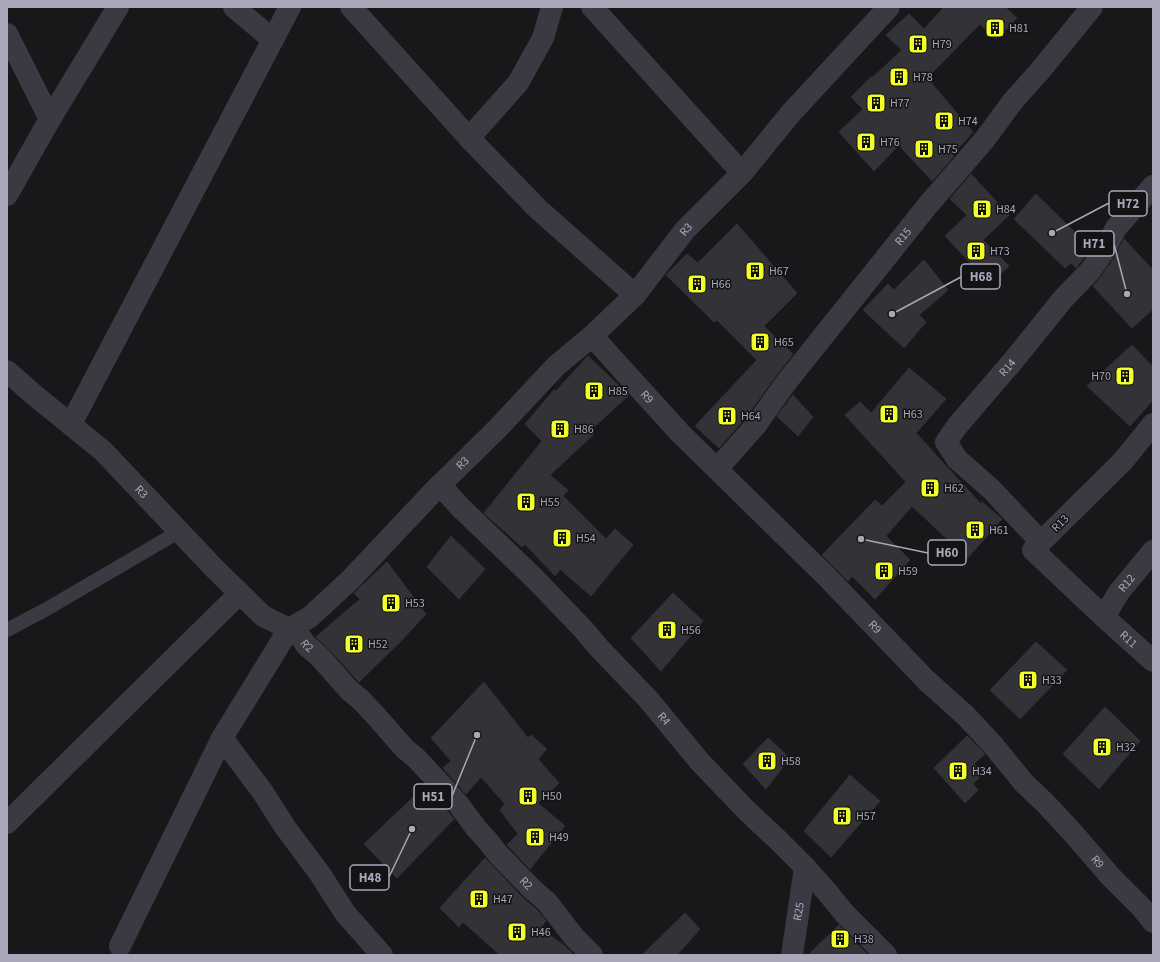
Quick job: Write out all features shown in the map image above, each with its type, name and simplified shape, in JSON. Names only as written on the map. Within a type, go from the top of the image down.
[{"type":"street","points":[[7,195],[50,119],[118,7]]},
{"type":"street","points":[[234,7],[273,40]]},
{"type":"street","points":[[71,424],[290,7]]},
{"type":"street","points":[[351,7],[469,138],[538,209],[635,295]]},
{"type":"street","points":[[469,138],[518,83],[543,38],[552,7]]},
{"type":"street","points":[[592,7],[742,173]]},
{"type":"street","name":"R3","points":[[7,371],[33,394],[103,450],[239,594],[263,616],[289,629],[310,617],[351,579],[440,485],[498,428],[556,366],[592,336],[635,295],[685,230],[742,173],[791,113],[888,7]]},
{"type":"street","name":"R15","points":[[717,469],[756,425],[784,384],[923,211],[985,139],[1013,101],[1039,72],[1092,7]]},
{"type":"street","points":[[7,34],[50,119]]},
{"type":"street","name":"R14","points":[[1041,542],[991,490],[957,459],[946,442],[958,425],[1013,361],[1063,299],[1090,271],[1104,251],[1116,228],[1153,186]]},
{"type":"street","name":"R9","points":[[592,336],[680,432],[826,576],[926,680],[966,716],[993,745],[1024,783],[1072,832],[1153,922]]},
{"type":"street","name":"R13","points":[[1104,617],[1033,550],[1123,461],[1153,424]]},
{"type":"street","name":"R4","points":[[440,485],[460,507],[536,580],[648,699],[700,762],[748,812],[805,867],[844,914],[886,955]]},
{"type":"street","name":"R12","points":[[1104,617],[1119,592],[1153,551]]},
{"type":"street","points":[[7,823],[239,594]]},
{"type":"street","name":"R11","points":[[1104,617],[1153,661]]},
{"type":"street","name":"R2","points":[[120,946],[222,738],[289,629],[299,635],[306,645],[319,656],[349,690],[371,710],[405,749],[416,758],[446,790],[498,854],[532,889],[547,902],[574,937],[592,955]]},
{"type":"street","points":[[222,738],[262,791],[285,827],[320,874],[345,913],[376,953]]},
{"type":"street","name":"R25","points":[[792,955],[805,867]]},
{"type":"lane","points":[[7,630],[52,606],[180,531]]},
{"type":"building","points":[[944,7],[1005,7],[1017,18],[996,39],[980,24],[927,78],[973,132],[952,155],[954,156],[932,181],[899,145],[874,171],[839,132],[863,109],[851,97],[902,50],[886,35],[909,14],[924,29]]},
{"type":"building","points":[[971,174],[1009,215],[983,240],[1009,266],[990,284],[945,236],[967,215],[950,199]]},
{"type":"building","points":[[1036,194],[1091,248],[1076,268],[1071,263],[1065,268],[1014,219]]},
{"type":"building","points":[[737,224],[797,293],[764,326],[793,354],[746,417],[719,448],[695,426],[757,360],[717,320],[714,322],[666,275],[687,254],[698,263]]},
{"type":"building","points":[[1124,239],[1153,270],[1153,309],[1132,328],[1093,286],[1114,258]]},
{"type":"building","points":[[924,260],[948,290],[919,315],[926,322],[904,348],[863,310],[888,284],[894,290]]},
{"type":"building","name":"H70","points":[[1132,345],[1153,367],[1153,400],[1130,426],[1087,386]]},
{"type":"building","points":[[588,356],[629,395],[591,430],[594,434],[550,475],[568,490],[563,496],[606,539],[615,529],[633,545],[591,596],[560,569],[555,576],[525,544],[522,547],[484,513],[542,441],[525,424],[554,390],[556,391]]},
{"type":"building","points":[[909,368],[946,399],[916,433],[981,504],[982,502],[1002,519],[965,561],[947,541],[948,540],[912,506],[886,536],[910,560],[875,599],[852,576],[848,581],[822,555],[875,500],[882,506],[906,482],[845,415],[860,402],[871,413]]},
{"type":"building","points":[[793,395],[813,417],[798,436],[777,416]]},
{"type":"building","points":[[451,536],[485,569],[459,599],[427,567]]},
{"type":"building","points":[[387,562],[426,614],[359,682],[316,637],[360,599],[354,593]]},
{"type":"building","name":"H56","points":[[673,593],[703,621],[661,671],[631,638]]},
{"type":"building","name":"H33","points":[[1036,642],[1067,670],[1020,719],[990,690]]},
{"type":"building","points":[[484,682],[528,738],[531,735],[547,749],[538,759],[559,783],[538,803],[565,826],[530,869],[507,845],[518,834],[500,810],[505,804],[481,777],[466,794],[443,768],[451,761],[431,738]]},
{"type":"building","name":"H32","points":[[1105,707],[1140,741],[1099,789],[1063,754]]},
{"type":"building","name":"H34","points":[[967,736],[985,754],[974,764],[983,773],[973,784],[978,790],[965,803],[934,768]]},
{"type":"building","name":"H58","points":[[768,738],[790,758],[766,789],[743,764]]},
{"type":"building","name":"H57","points":[[850,775],[880,801],[831,857],[804,831]]},
{"type":"building","points":[[425,786],[454,819],[397,878],[364,844]]},
{"type":"building","points":[[485,858],[523,898],[538,911],[546,921],[540,928],[566,947],[574,955],[500,955],[463,922],[459,927],[440,908]]},
{"type":"building","points":[[685,913],[700,929],[677,955],[642,955]]},
{"type":"building","name":"H38","points":[[839,925],[868,955],[808,955]]},
{"type":"place","name":"H81","points":[[995,28]]},
{"type":"place","name":"H79","points":[[918,44]]},
{"type":"place","name":"H78","points":[[899,77]]},
{"type":"place","name":"H77","points":[[876,103]]},
{"type":"place","name":"H74","points":[[944,121]]},
{"type":"place","name":"H76","points":[[866,142]]},
{"type":"place","name":"H75","points":[[924,149]]},
{"type":"place","name":"H84","points":[[982,209]]},
{"type":"place","name":"H72","points":[[1052,233]]},
{"type":"place","name":"H73","points":[[976,251]]},
{"type":"place","name":"H67","points":[[755,271]]},
{"type":"place","name":"H66","points":[[697,284]]},
{"type":"place","name":"H71","points":[[1127,294]]},
{"type":"place","name":"H68","points":[[892,314]]},
{"type":"place","name":"H65","points":[[760,342]]},
{"type":"place","name":"H70","points":[[1125,376]]},
{"type":"place","name":"H85","points":[[594,391]]},
{"type":"place","name":"H63","points":[[889,414]]},
{"type":"place","name":"H64","points":[[727,416]]},
{"type":"place","name":"H86","points":[[560,429]]},
{"type":"place","name":"H62","points":[[930,488]]},
{"type":"place","name":"H55","points":[[526,502]]},
{"type":"place","name":"H61","points":[[975,530]]},
{"type":"place","name":"H54","points":[[562,538]]},
{"type":"place","name":"H60","points":[[861,539]]},
{"type":"place","name":"H59","points":[[884,571]]},
{"type":"place","name":"H53","points":[[391,603]]},
{"type":"place","name":"H56","points":[[667,630]]},
{"type":"place","name":"H52","points":[[354,644]]},
{"type":"place","name":"H33","points":[[1028,680]]},
{"type":"place","name":"H51","points":[[477,735]]},
{"type":"place","name":"H32","points":[[1102,747]]},
{"type":"place","name":"H58","points":[[767,761]]},
{"type":"place","name":"H34","points":[[958,771]]},
{"type":"place","name":"H50","points":[[528,796]]},
{"type":"place","name":"H57","points":[[842,816]]},
{"type":"place","name":"H48","points":[[412,829]]},
{"type":"place","name":"H49","points":[[535,837]]},
{"type":"place","name":"H47","points":[[479,899]]},
{"type":"place","name":"H46","points":[[517,932]]},
{"type":"place","name":"H38","points":[[840,939]]}]
